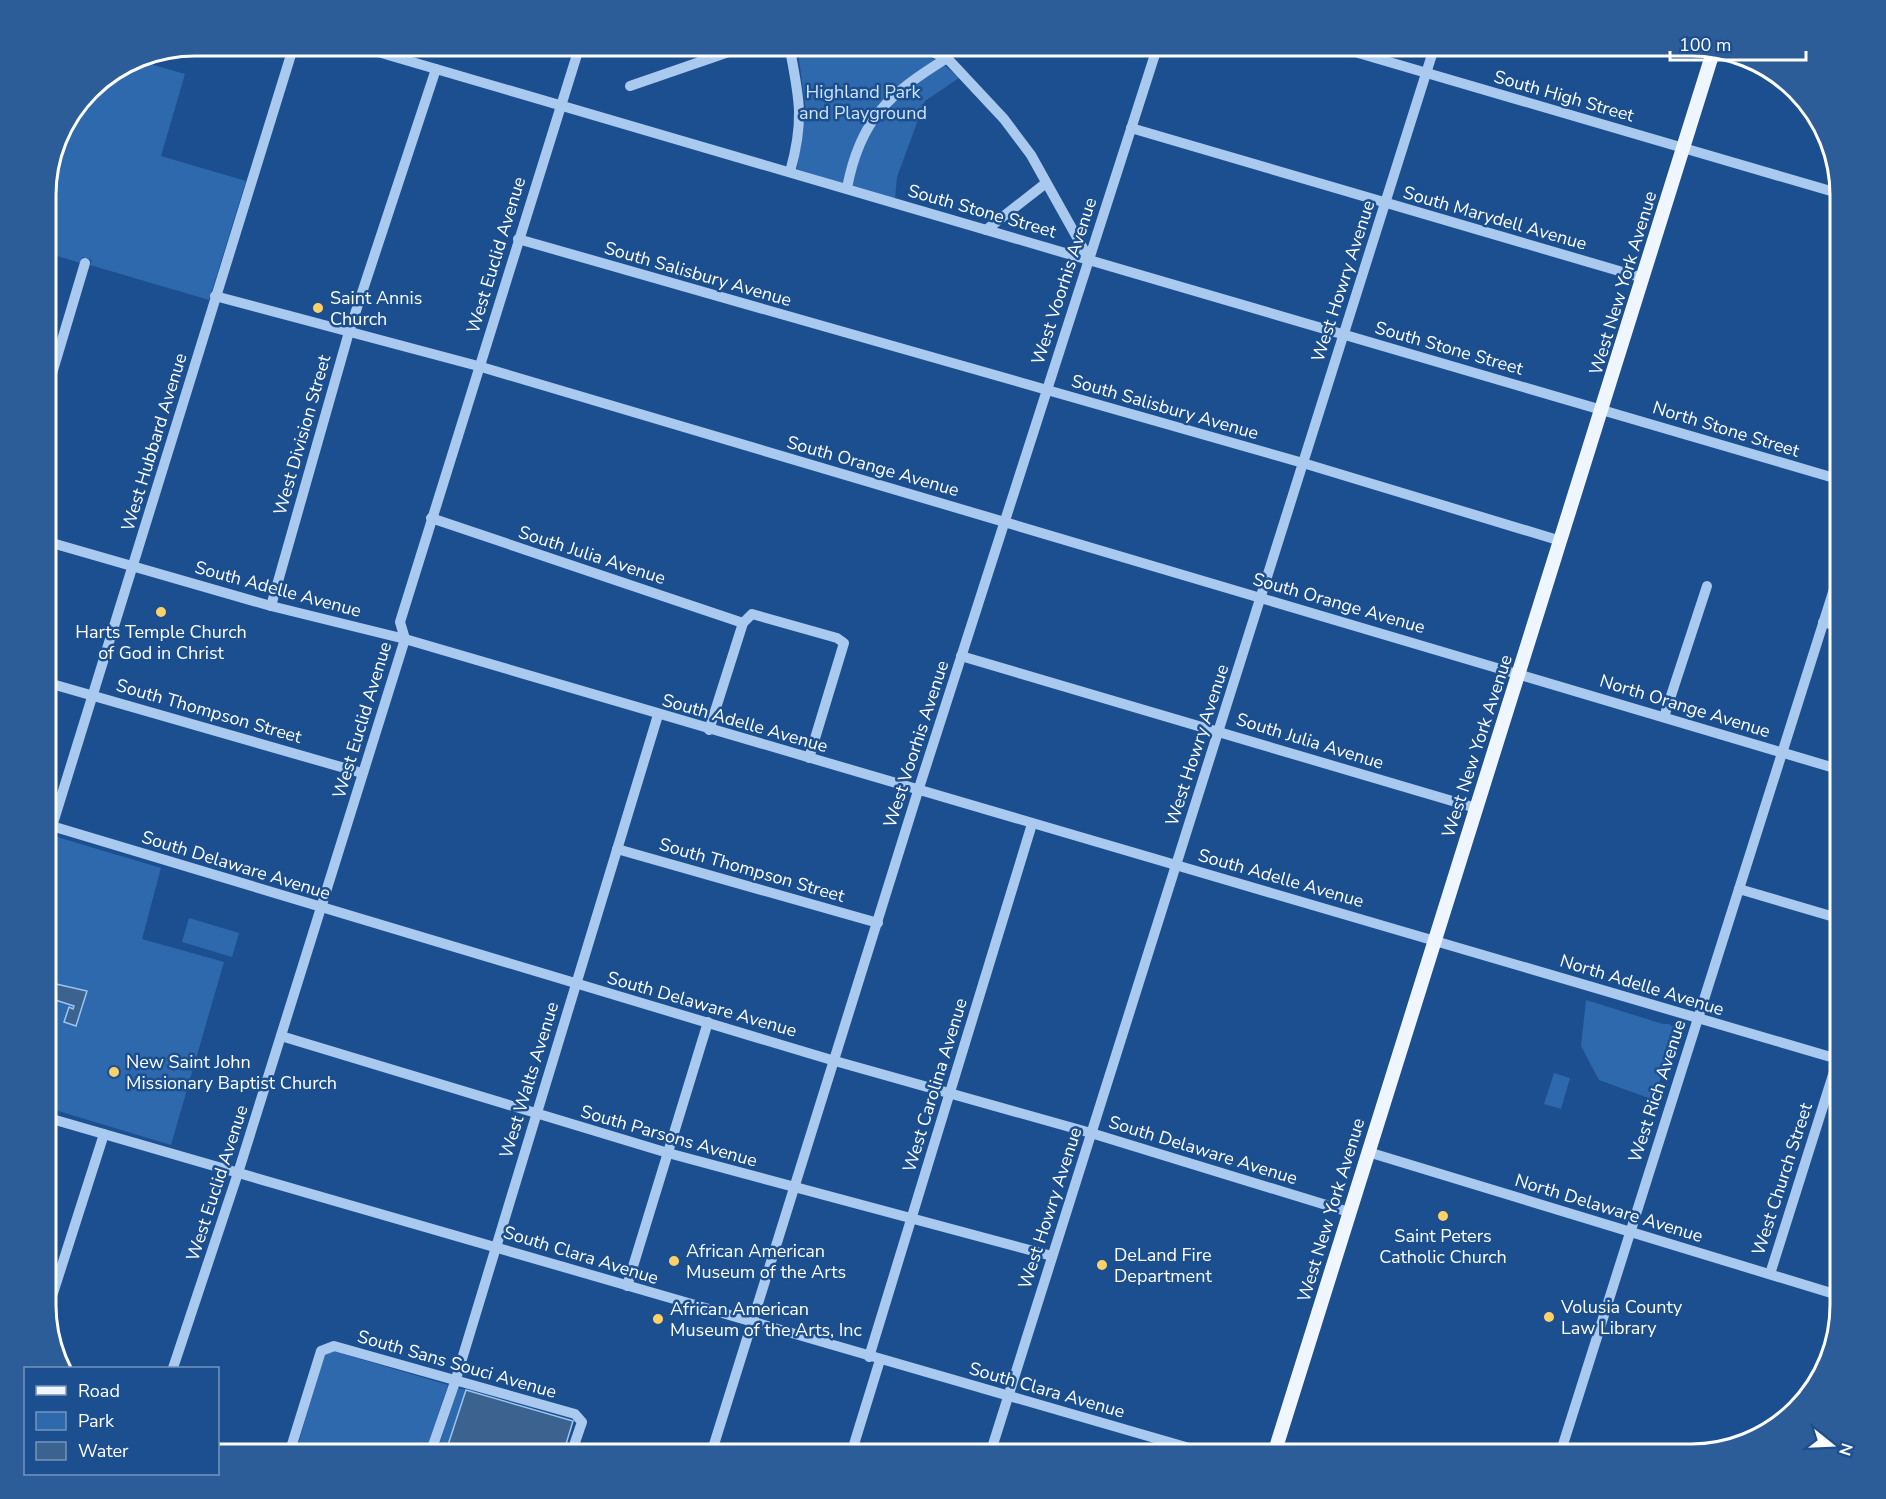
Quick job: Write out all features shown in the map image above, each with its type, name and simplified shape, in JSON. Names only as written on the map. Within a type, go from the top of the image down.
[{"type":"main road","name":"West New York Avenue","points":[[1277,1444],[1712,57]]},
{"type":"street","name":"West Hubbard Avenue","points":[[56,805],[94,695],[291,56]]},
{"type":"street","name":"South Stone Street","points":[[392,56],[559,107],[847,188],[1602,409]]},
{"type":"street","name":"West Euclid Avenue","points":[[173,1367],[238,1173],[405,639],[400,622],[576,56]]},
{"type":"street","points":[[630,86],[710,56]]},
{"type":"street","points":[[790,172],[797,148],[801,113],[791,56]]},
{"type":"street","points":[[942,56],[947,58],[1004,119],[1031,155],[1089,259]]},
{"type":"street","name":"West Voorhis Avenue","points":[[714,1444],[918,791],[1154,56]]},
{"type":"street","name":"South High Street","points":[[1368,56],[1830,191]]},
{"type":"street","name":"West Howry Avenue","points":[[993,1444],[1431,56]]},
{"type":"street","points":[[847,188],[853,157],[869,122],[904,85],[947,58]]},
{"type":"street","name":"West Division Street","points":[[271,606],[349,332],[436,69]]},
{"type":"street","name":"South Marydell Avenue","points":[[1131,128],[1643,278]]},
{"type":"street","points":[[986,230],[1046,183]]},
{"type":"street","name":"South Salisbury Avenue","points":[[518,239],[1303,463],[1561,541]]},
{"type":"street","points":[[56,361],[86,263]]},
{"type":"street","name":"South Orange Avenue","points":[[215,296],[478,366],[1519,674]]},
{"type":"street","name":"North Stone Street","points":[[1602,409],[1830,477]]},
{"type":"street","name":"South Julia Avenue","points":[[431,518],[743,623]]},
{"type":"street","name":"South Adelle Avenue","points":[[56,544],[271,606],[405,639],[709,730],[1435,940]]},
{"type":"street","points":[[1664,717],[1707,586]]},
{"type":"street","name":"West Rich Avenue","points":[[1563,1444],[1830,601]]},
{"type":"street","points":[[709,730],[743,623],[752,614],[837,638],[844,643],[808,758]]},
{"type":"street","points":[[1823,622],[1830,624]]},
{"type":"street","name":"South Julia Avenue","points":[[961,656],[1476,808]]},
{"type":"street","name":"North Orange Avenue","points":[[1519,674],[1830,767]]},
{"type":"street","name":"South Thompson Street","points":[[56,685],[363,773]]},
{"type":"street","name":"West Walts Avenue","points":[[433,1444],[455,1382],[658,715]]},
{"type":"street","name":"West Carolina Avenue","points":[[854,1444],[911,1219],[1032,824]]},
{"type":"street","name":"South Delaware Avenue","points":[[56,827],[835,1061],[1091,1133],[1349,1212]]},
{"type":"street","name":"South Thompson Street","points":[[617,849],[878,922]]},
{"type":"street","points":[[1739,889],[1830,916]]},
{"type":"street","name":"North Adelle Avenue","points":[[1435,940],[1830,1057]]},
{"type":"street","points":[[627,1286],[708,1022]]},
{"type":"street","name":"South Parsons Avenue","points":[[281,1036],[535,1115],[668,1153],[1052,1256]]},
{"type":"street","name":"West Church Street","points":[[1770,1274],[1830,1088]]},
{"type":"street","name":"South Clara Avenue","points":[[56,1120],[1176,1444]]},
{"type":"street","points":[[56,1284],[104,1134]]},
{"type":"street","name":"North Delaware Avenue","points":[[1368,1152],[1830,1293]]},
{"type":"street","name":"South Sans Souci Avenue","points":[[292,1444],[321,1351],[334,1346],[575,1414],[582,1422],[574,1444]]},
{"type":"green space","name":"Highland Park and Playground","points":[[798,56],[927,56],[942,64],[959,78],[925,101],[897,177],[895,199],[797,169],[806,111]]},
{"type":"green space","points":[[149,63],[185,74],[161,156],[246,181],[209,300],[90,265],[92,260],[82,257],[80,263],[56,255],[57,176],[60,158],[74,125],[84,110],[103,90],[117,79],[141,66]]},
{"type":"green space","points":[[57,837],[161,868],[142,939],[224,962],[171,1145],[56,1110]]},
{"type":"green space","points":[[189,918],[239,933],[232,957],[182,942]]},
{"type":"green space","points":[[1586,1000],[1669,1024],[1676,1029],[1676,1038],[1671,1043],[1654,1100],[1599,1080],[1581,1046]]},
{"type":"green space","points":[[1554,1073],[1570,1078],[1561,1109],[1544,1104]]},
{"type":"green space","points":[[333,1351],[448,1385],[428,1444],[298,1444],[325,1354]]},
{"type":"green space","points":[[458,1388],[466,1390],[448,1444],[439,1444]]},
{"type":"water","points":[[56,984],[87,991],[76,1026],[64,1022],[69,1007],[73,1009],[74,1006],[56,1000]]},
{"type":"water","points":[[466,1390],[573,1421],[566,1444],[448,1444]]},
{"type":"place","name":"Saint Annis Church","points":[[318,308]]},
{"type":"place","name":"Harts Temple Church of God in Christ","points":[[161,612]]},
{"type":"place","name":"New Saint John Missionary Baptist Church","points":[[114,1072]]},
{"type":"place","name":"Saint Peters Catholic Church","points":[[1443,1216]]},
{"type":"place","name":"African American Museum of the Arts","points":[[674,1261]]},
{"type":"place","name":"DeLand Fire Department","points":[[1102,1265]]},
{"type":"place","name":"Volusia County Law Library","points":[[1549,1317]]},
{"type":"place","name":"African American Museum of the Arts, Inc","points":[[658,1319]]}]
